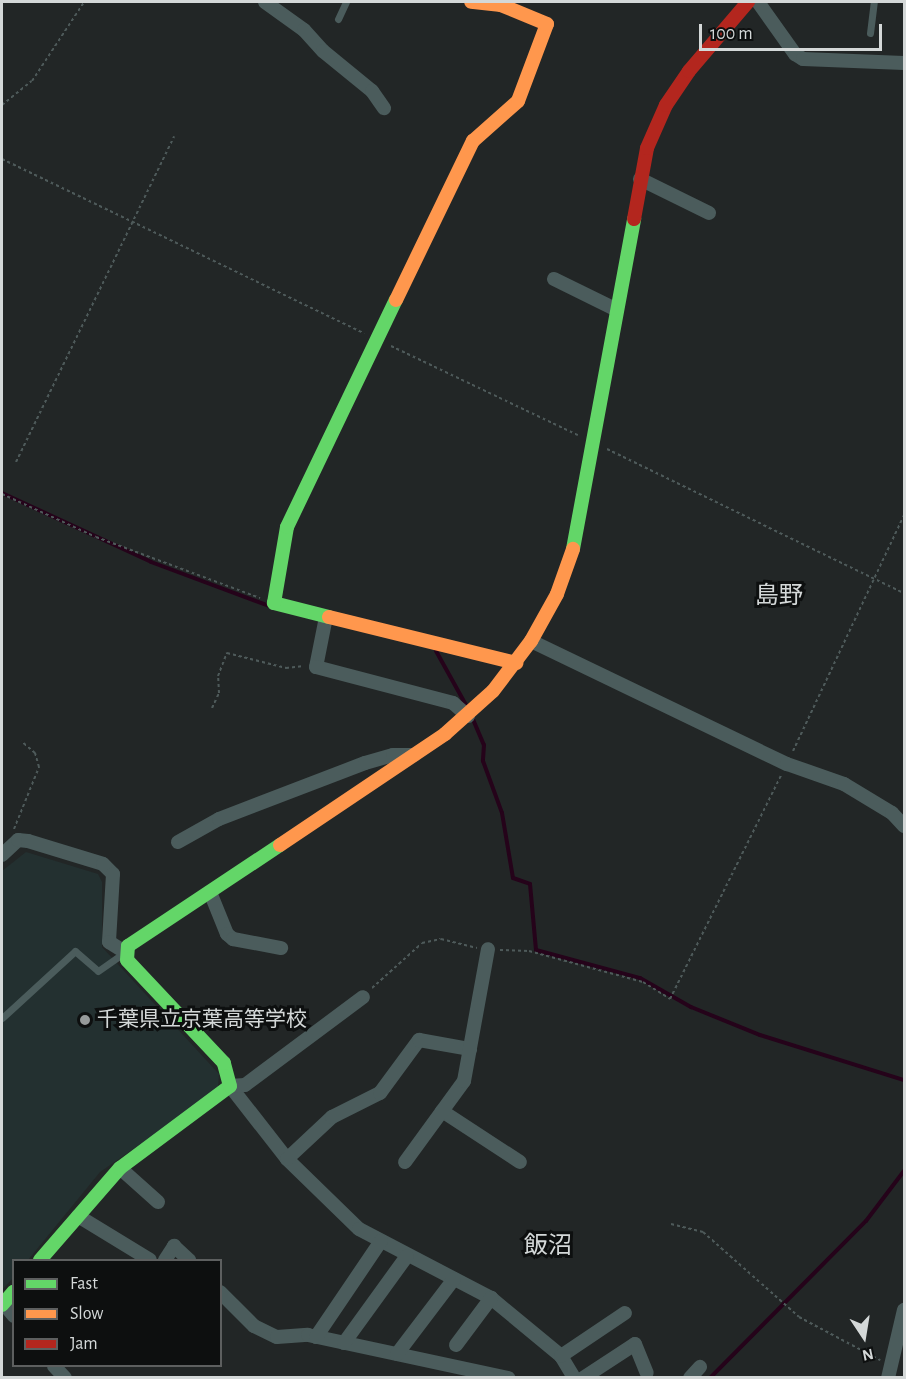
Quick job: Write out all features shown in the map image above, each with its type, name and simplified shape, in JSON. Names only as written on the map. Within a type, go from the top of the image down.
[{"type":"street","points":[[265,2],[304,30],[323,51],[372,91],[384,108]]},
{"type":"street","points":[[471,2],[501,3],[544,20],[547,24],[518,101],[473,141],[380,340],[287,526],[274,603],[516,663]]},
{"type":"street","points":[[574,1377],[561,1356],[491,1298],[359,1229],[287,1159],[230,1086],[230,1073],[224,1063],[127,960],[125,952],[128,946],[416,755],[468,716],[516,663],[531,640],[566,573],[647,148],[666,105],[688,71],[748,2]]},
{"type":"street","points":[[758,2],[795,54],[803,59],[904,63]]},
{"type":"street","points":[[640,179],[709,213]]},
{"type":"street","points":[[554,279],[617,310]]},
{"type":"street","points":[[326,617],[316,667],[453,703],[468,716]]},
{"type":"street","points":[[531,640],[787,764],[844,784],[892,813],[904,826]]},
{"type":"street","points":[[178,842],[219,819],[365,763],[393,754],[416,755]]},
{"type":"street","points":[[2,855],[18,840],[103,864],[113,874],[109,942],[125,952]]},
{"type":"street","points":[[210,892],[227,934],[234,939],[281,948]]},
{"type":"street","points":[[405,1162],[464,1081],[488,949]]},
{"type":"street","points":[[41,1259],[120,1168],[230,1086],[245,1085],[363,997]]},
{"type":"street","points":[[287,1159],[332,1117],[380,1093],[419,1040],[470,1049]]},
{"type":"street","points":[[442,1110],[520,1162]]},
{"type":"street","points":[[120,1168],[158,1202]]},
{"type":"street","points":[[78,1216],[148,1259]]},
{"type":"street","points":[[316,1337],[381,1241]]},
{"type":"street","points":[[166,1259],[174,1246],[188,1259]]},
{"type":"street","points":[[344,1343],[407,1256]]},
{"type":"street","points":[[397,1354],[454,1280]]},
{"type":"street","points":[[222,1294],[255,1326],[277,1337],[316,1337],[508,1377]]},
{"type":"street","points":[[456,1345],[491,1298]]},
{"type":"street","points":[[889,1372],[904,1311]]},
{"type":"street","points":[[561,1356],[625,1313]]},
{"type":"street","points":[[583,1377],[635,1344],[647,1373]]},
{"type":"street","points":[[690,1377],[700,1367]]},
{"type":"lane","points":[[338,19],[346,2]]},
{"type":"lane","points":[[870,33],[874,2]]},
{"type":"lane","points":[[2,1018],[75,951],[98,971],[125,952]]},
{"type":"path","points":[[2,105],[32,81],[84,2]]},
{"type":"path","points":[[16,462],[174,136]]},
{"type":"path","points":[[2,159],[904,593]]},
{"type":"path","points":[[2,494],[96,537],[274,603]]},
{"type":"path","points":[[363,997],[422,943],[441,939],[488,949],[528,951],[643,982],[670,999],[787,764],[904,515]]},
{"type":"path","points":[[212,708],[219,693],[218,676],[227,653],[286,668],[316,667]]},
{"type":"path","points":[[18,840],[13,826],[39,767],[35,753],[21,741]]},
{"type":"path","points":[[671,1224],[703,1232],[799,1317],[889,1372]]},
{"type":"shaded area","name":"千葉県立京葉高等学校","points":[[26,852],[98,874],[102,882],[102,947],[219,1074],[218,1087],[209,1097],[100,1172],[29,1259],[12,1259],[12,1279],[2,1290],[2,871]]},
{"type":"waterway","points":[[2,493],[151,562],[269,606]]},
{"type":"waterway","points":[[436,651],[466,705]]},
{"type":"waterway","points":[[472,717],[484,745],[483,761],[502,813],[513,878],[530,884],[536,950],[640,978],[691,1007],[760,1035],[904,1080]]},
{"type":"waterway","points":[[710,1378],[866,1221],[904,1171]]},
{"type":"traffic: fast","points":[[573,549],[634,219]]},
{"type":"traffic: fast","points":[[329,617],[274,603],[287,527],[396,300]]},
{"type":"traffic: fast","points":[[41,1259],[120,1168],[230,1086],[224,1063],[127,960],[128,946],[280,845]]},
{"type":"traffic: fast","points":[[2,1305],[12,1293]]},
{"type":"traffic: slow","points":[[396,300],[473,141],[518,101],[547,24],[501,5],[471,2]]},
{"type":"traffic: slow","points":[[280,845],[445,734],[493,691],[531,641],[557,594],[573,549]]},
{"type":"traffic: slow","points":[[329,617],[516,663]]},
{"type":"traffic: jam","points":[[634,219],[647,148],[666,105],[689,71],[748,2]]},
{"type":"place","name":"千葉県立京葉高等学校","points":[[85,1020]]},
{"type":"district","name":"島野","points":[[779,597]]},
{"type":"district","name":"飯沼","points":[[548,1247]]}]
